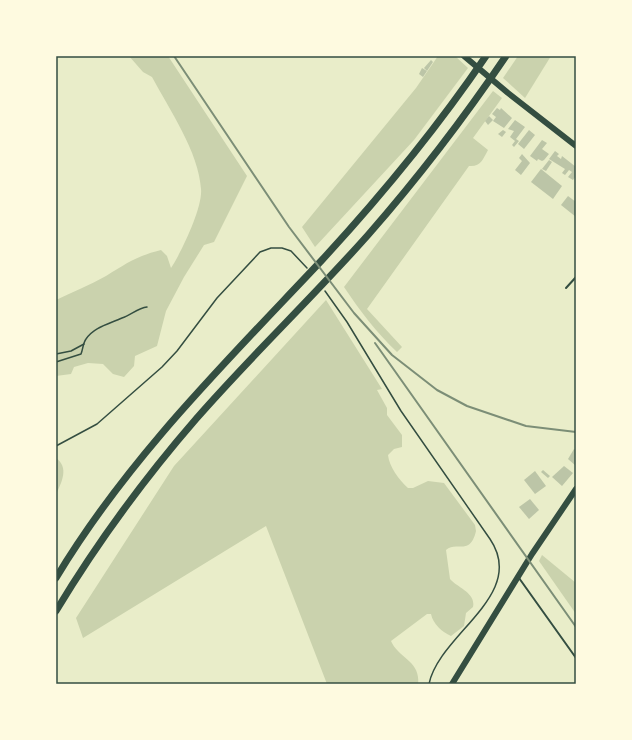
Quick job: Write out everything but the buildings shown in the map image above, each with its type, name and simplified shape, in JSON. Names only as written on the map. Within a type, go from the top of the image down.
[{"type":"highway","points":[[56,611],[102,538],[162,458],[217,396],[321,289],[333,273],[410,185],[486,86],[506,56]]},
{"type":"highway","points":[[56,578],[88,529],[150,446],[186,404],[322,259],[402,169],[485,58]]},
{"type":"main road","points":[[464,56],[508,93],[576,146]]},
{"type":"main road","points":[[452,684],[532,554],[576,489]]},
{"type":"lane","points":[[566,288],[576,277]]},
{"type":"lane","points":[[518,577],[576,658]]},
{"type":"path","points":[[56,446],[97,424],[162,367],[177,351],[217,298],[260,252],[271,248],[282,248],[291,251],[309,272]]},
{"type":"path","points":[[321,289],[347,322],[401,411],[490,539],[499,555],[500,570],[498,580],[489,597],[437,665],[429,684]]},
{"type":"path","points":[[56,362],[81,354],[84,344],[92,332],[101,326],[147,306]]},
{"type":"path","points":[[56,354],[71,351],[84,344]]},
{"type":"green space","points":[[129,56],[168,56],[247,176],[214,242],[204,245],[184,277],[166,311],[157,346],[135,356],[134,366],[124,377],[113,374],[103,364],[88,363],[74,367],[71,374],[56,376],[56,300],[100,279],[132,260],[153,252],[161,250],[167,256],[171,268],[180,252],[199,207],[201,189],[199,175],[189,146],[152,77],[143,72]]},
{"type":"green space","points":[[438,56],[455,56],[468,68],[414,140],[315,247],[302,227],[416,88]]},
{"type":"green space","points":[[518,56],[551,56],[525,98],[503,78]]},
{"type":"green space","points":[[493,91],[502,98],[473,138],[488,150],[485,156],[479,164],[469,166],[367,309],[402,347],[397,352],[382,337],[344,287]]},
{"type":"green space","points":[[326,300],[382,389],[377,390],[387,408],[387,415],[402,435],[402,447],[394,449],[388,455],[390,464],[395,473],[408,488],[413,488],[428,481],[444,483],[475,525],[476,531],[470,544],[467,546],[450,547],[446,550],[450,579],[469,594],[473,602],[473,607],[466,613],[464,626],[451,636],[438,627],[431,614],[427,614],[391,641],[394,647],[413,665],[418,676],[418,684],[327,684],[266,526],[83,638],[76,618],[174,466]]},
{"type":"green space","points":[[56,458],[62,466],[63,475],[56,494]]},
{"type":"green space","points":[[542,555],[576,583],[576,614],[539,561]]},
{"type":"railway","points":[[174,56],[289,227],[354,313],[392,355],[437,390],[467,406],[526,426],[576,432]]},
{"type":"railway","points":[[375,343],[576,627]]}]
